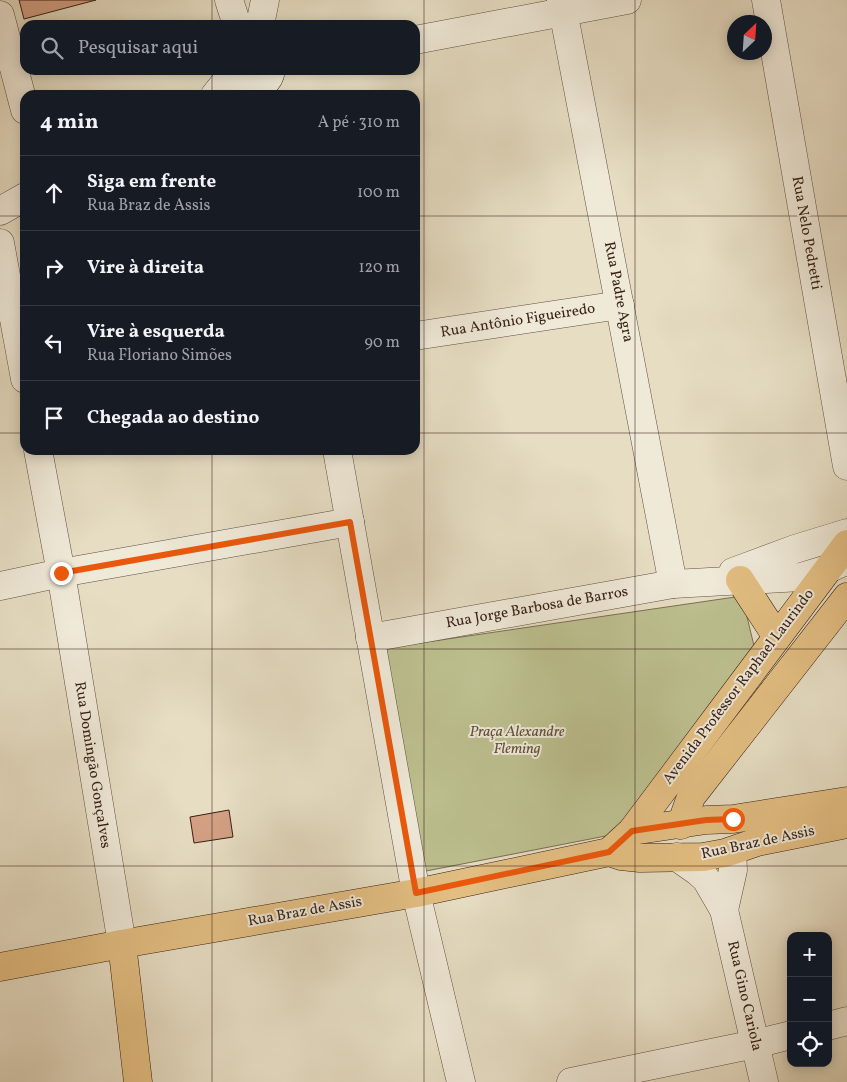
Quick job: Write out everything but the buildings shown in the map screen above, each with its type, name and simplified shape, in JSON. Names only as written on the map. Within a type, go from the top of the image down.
[{"type":"main road","name":"Avenida Professor Raphael Laurindo","points":[[632,831],[777,637],[838,565],[847,544]]},
{"type":"main road","points":[[740,580],[777,637]]},
{"type":"main road","name":"Avenida Professor Raphael Laurindo","points":[[677,857],[682,840],[681,825],[691,797],[847,597]]},
{"type":"main road","name":"Rua Braz de Assis","points":[[632,831],[706,820],[733,819],[847,801]]},
{"type":"main road","points":[[732,851],[735,839],[733,819]]},
{"type":"main road","name":"Rua Braz de Assis","points":[[0,967],[416,893],[609,852],[621,856],[640,858],[703,857],[732,851],[757,842],[847,824]]},
{"type":"main road","points":[[609,852],[632,831]]},
{"type":"main road","points":[[632,831],[630,843],[632,849],[640,858]]},
{"type":"main road","name":"Rua Domingão Gonçalves","points":[[122,944],[138,1082]]},
{"type":"street","points":[[229,0],[235,20]]},
{"type":"street","points":[[261,20],[265,0]]},
{"type":"street","points":[[420,39],[563,6],[627,0]]},
{"type":"street","name":"Rua Nelo Pedretti","points":[[766,0],[847,466]]},
{"type":"street","name":"Rua Padre Agra","points":[[563,6],[673,584]]},
{"type":"street","points":[[0,15],[20,91]]},
{"type":"street","points":[[231,90],[254,83]]},
{"type":"street","points":[[0,211],[20,200]]},
{"type":"street","points":[[0,243],[20,352]]},
{"type":"street","name":"Rua Antônio Figueiredo","points":[[420,335],[620,305]]},
{"type":"street","name":"Rua Domingão Gonçalves","points":[[39,455],[61,573],[122,944]]},
{"type":"street","points":[[338,455],[416,893],[461,1082]]},
{"type":"street","points":[[0,586],[61,573],[350,522]]},
{"type":"street","name":"Rua Jorge Barbosa de Barros","points":[[705,582],[795,549],[847,533]]},
{"type":"street","name":"Rua Jorge Barbosa de Barros","points":[[370,638],[673,584],[801,577],[838,565]]},
{"type":"street","name":"Rua Gino Cariola","points":[[724,910],[732,870],[732,851]]},
{"type":"street","name":"Rua Gino Cariola","points":[[677,857],[698,871],[706,879],[724,910],[764,1082]]},
{"type":"street","points":[[832,1025],[847,1021]]},
{"type":"street","points":[[571,1082],[787,1036]]},
{"type":"green space","name":"Praça Alexandre Fleming","points":[[742,596],[755,650],[621,833],[421,872],[386,648]]},
{"type":"route","points":[[61,573],[350,522],[416,893],[609,852],[632,831],[706,820],[733,819]]}]
